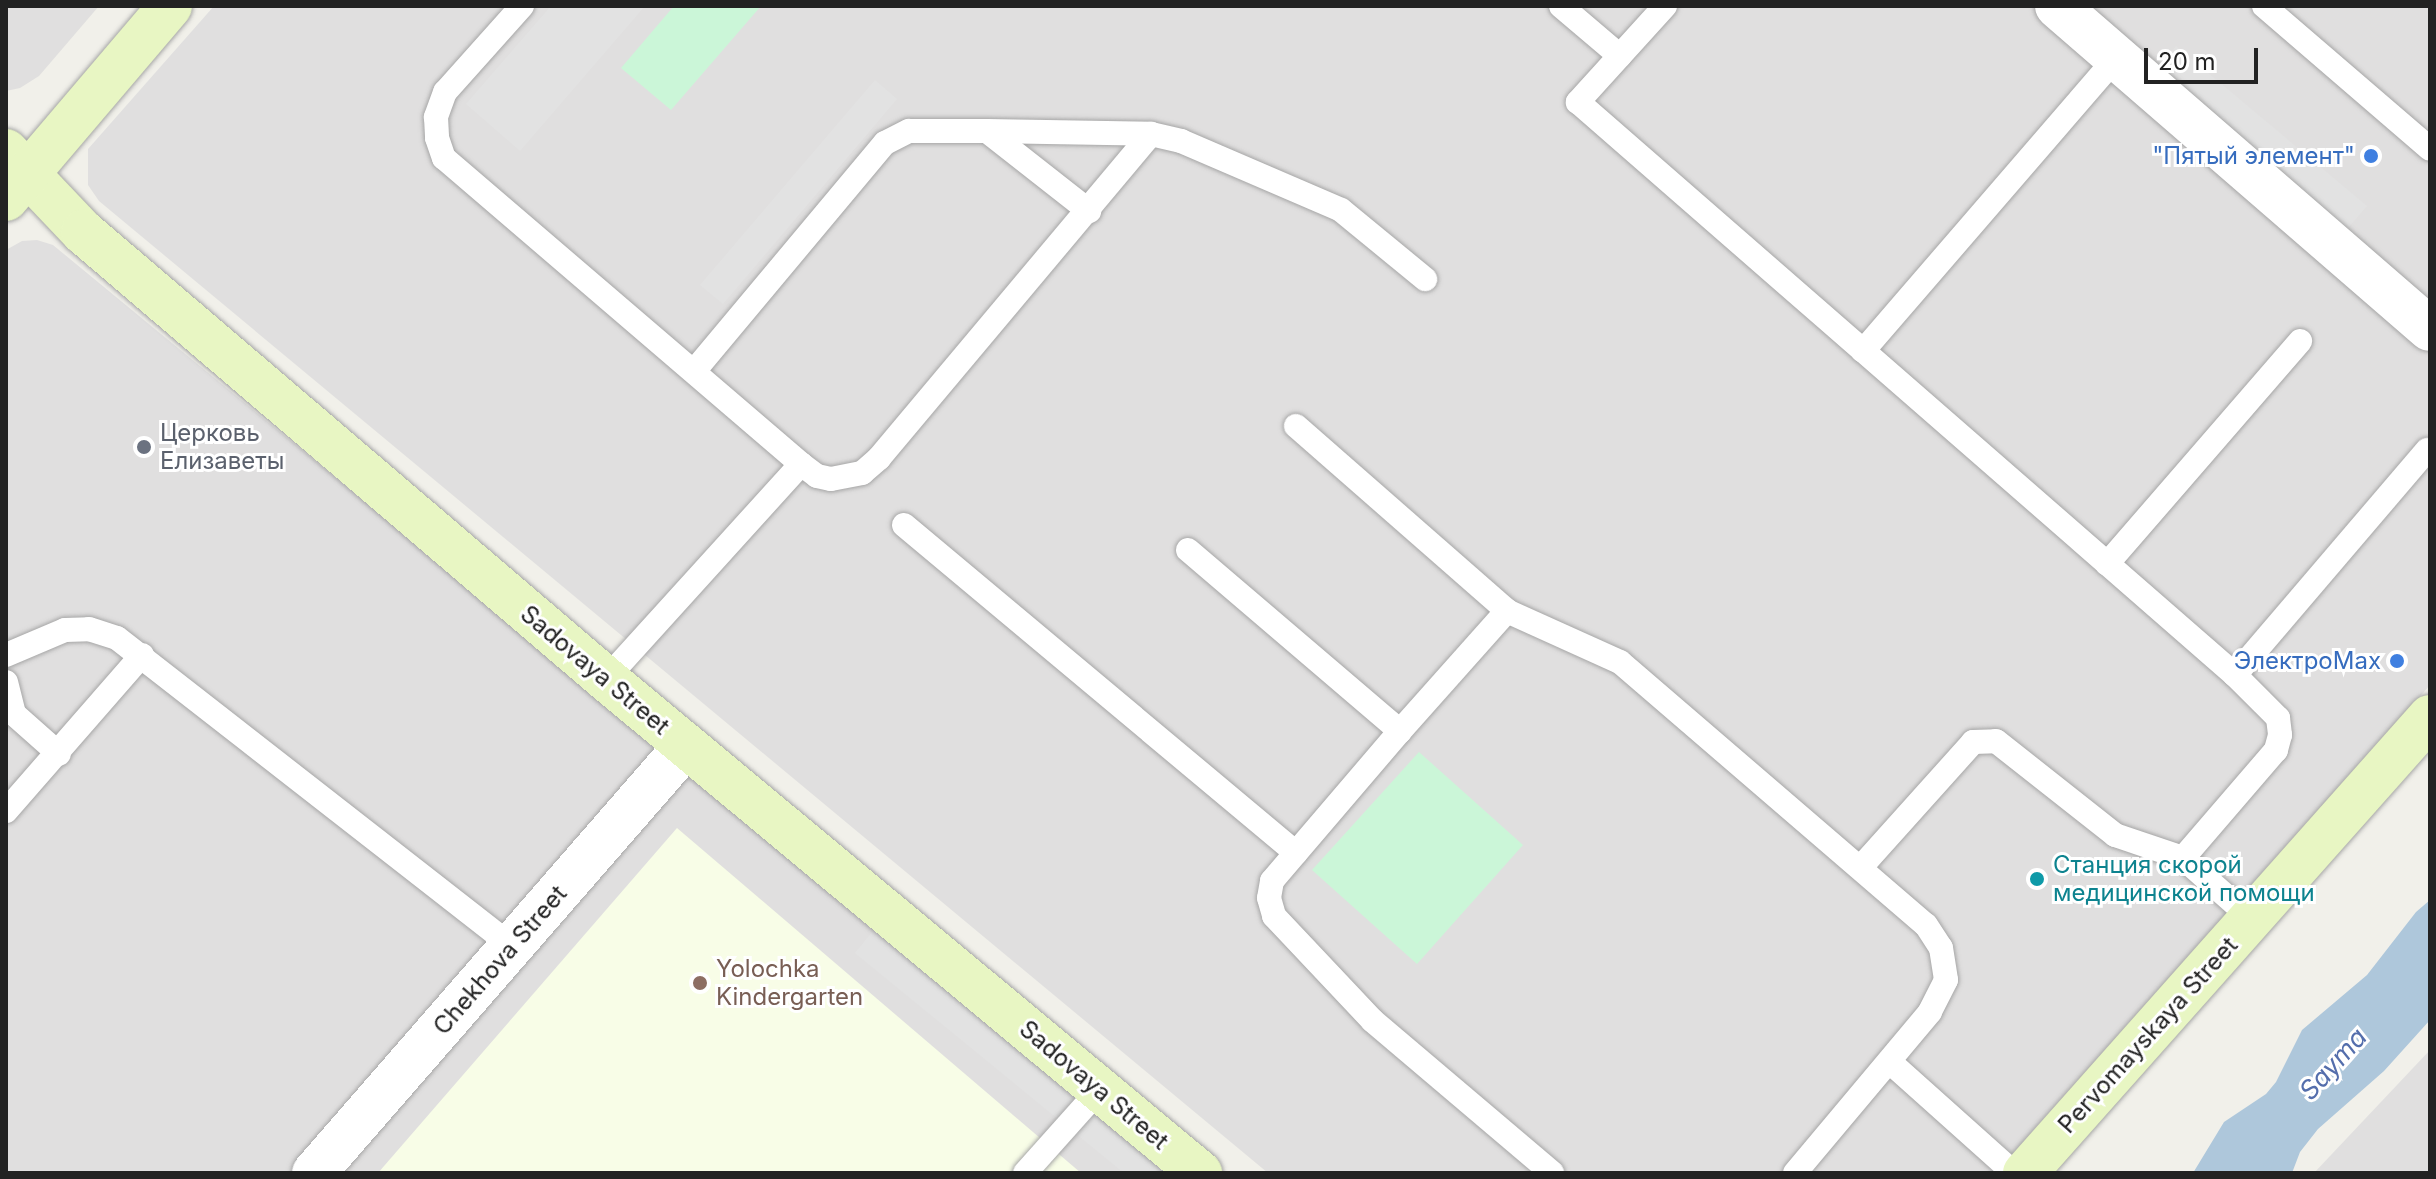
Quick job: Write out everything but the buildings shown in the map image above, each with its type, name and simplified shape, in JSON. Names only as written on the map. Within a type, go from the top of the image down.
[{"type":"street","points":[[13,174],[170,6]]},
{"type":"street","points":[[2072,11],[2116,58],[2430,329]]},
{"type":"street","name":"Sadovaya Street","points":[[13,174],[685,747],[1200,1173]]},
{"type":"street","name":"Pervomayskaya Street","points":[[2025,1173],[2430,717]]},
{"type":"street","name":"Chekhova Street","points":[[314,1173],[685,747]]},
{"type":"lane","points":[[522,6],[445,92],[436,117],[437,138],[444,158],[801,464],[817,476],[831,479],[862,473],[1089,211],[1151,134]]},
{"type":"lane","points":[[1561,6],[1620,56]]},
{"type":"lane","points":[[1665,6],[1578,102],[2235,675],[2278,718],[2280,735],[2276,750],[2183,858]]},
{"type":"lane","points":[[2264,6],[2430,149]]},
{"type":"lane","points":[[1863,351],[2116,58]]},
{"type":"lane","points":[[695,370],[885,143],[909,131],[1151,134],[1181,141],[1341,210],[1425,279]]},
{"type":"lane","points":[[987,131],[1089,211]]},
{"type":"lane","points":[[2107,564],[2300,341]]},
{"type":"lane","points":[[1296,426],[1507,611],[1620,662],[1926,925],[1941,948],[1946,980],[1930,1012],[1891,1063],[1795,1173]]},
{"type":"lane","points":[[2235,675],[2427,450]]},
{"type":"lane","points":[[606,679],[801,464]]},
{"type":"lane","points":[[904,525],[1296,853]]},
{"type":"lane","points":[[1188,550],[1400,731]]},
{"type":"lane","points":[[1507,611],[1272,881],[1269,898],[1274,916],[1373,1021],[1552,1173]]},
{"type":"lane","points":[[6,655],[65,630],[89,629],[117,638],[512,946]]},
{"type":"lane","points":[[6,811],[59,754],[142,655]]},
{"type":"lane","points":[[6,682],[14,714],[59,754]]},
{"type":"lane","points":[[1861,867],[1973,742],[1996,741],[2115,835],[2183,858],[2251,918]]},
{"type":"lane","points":[[1891,1063],[2014,1173]]},
{"type":"lane","points":[[1025,1173],[1100,1089]]},
{"type":"shaded area","points":[[6,6],[99,6],[39,76],[20,88],[6,91]]},
{"type":"shaded area","points":[[214,6],[2430,6],[2430,685],[2000,1173],[1268,1173],[99,201],[88,185],[88,149]]},
{"type":"shaded area","points":[[551,6],[645,6],[520,151],[466,104]]},
{"type":"shaded area","points":[[2176,46],[2367,206],[2348,228],[2158,68]]},
{"type":"shaded area","points":[[875,80],[897,99],[723,304],[700,285]]},
{"type":"shaded area","points":[[37,240],[53,245],[1179,1173],[6,1173],[6,250],[22,241]]},
{"type":"shaded area","name":"Yolochka Kindergarten","points":[[677,828],[1081,1173],[378,1173]]},
{"type":"shaded area","points":[[873,931],[1169,1173],[1124,1173],[855,953]]},
{"type":"shaded area","points":[[2430,1050],[2430,1173],[2314,1173]]},
{"type":"green space","points":[[674,6],[761,6],[671,110],[621,68]]},
{"type":"green space","points":[[1419,752],[1523,845],[1417,964],[1312,870]]},
{"type":"water","name":"Sayma","points":[[2430,900],[2430,1020],[2384,1071],[2318,1129],[2300,1152],[2292,1173],[2193,1173],[2224,1122],[2266,1094],[2276,1082],[2302,1030],[2367,975],[2416,912]]},
{"type":"place","name":"\"Пятый элемент\"","points":[[2371,156]]},
{"type":"place","name":"Церковь Елизаветы","points":[[144,447]]},
{"type":"place","name":"ЭлектроMax","points":[[2397,661]]},
{"type":"place","name":"Станция скорой медицинской помощи","points":[[2037,879]]},
{"type":"place","name":"Yolochka Kindergarten","points":[[700,983]]}]
